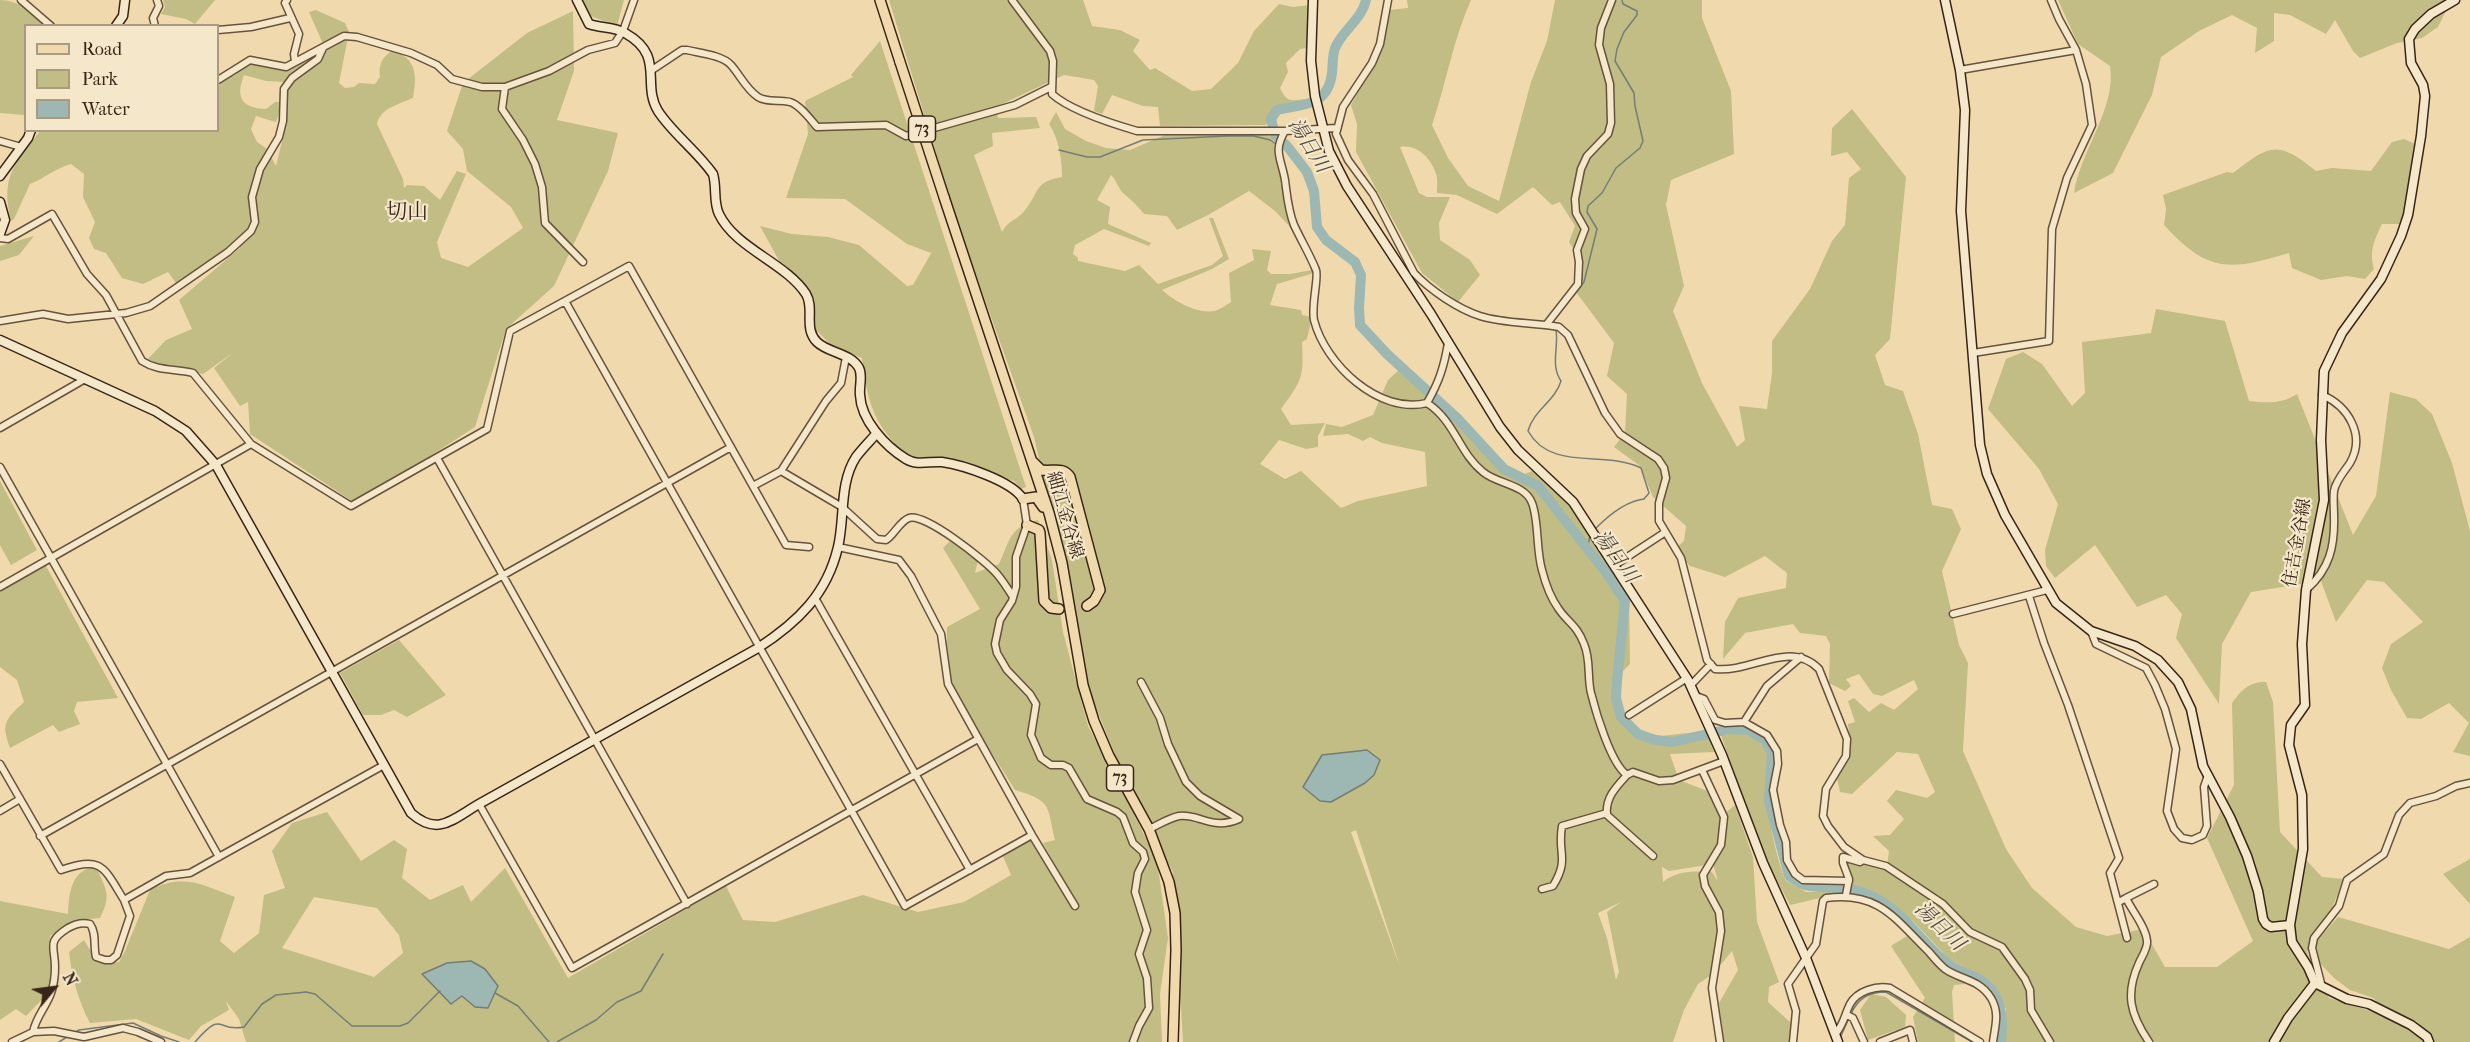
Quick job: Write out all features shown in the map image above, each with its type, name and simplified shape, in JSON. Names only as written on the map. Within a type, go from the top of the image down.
[{"type":"main road","name":"細江金谷線","points":[[880,0],[1049,513],[1062,563],[1083,685],[1094,721],[1109,756],[1149,829],[1168,882],[1175,913],[1173,1042]]},
{"type":"main road","points":[[1031,460],[1041,470],[1061,470],[1067,472],[1070,477],[1100,590],[1094,601],[1087,606]]},
{"type":"main road","points":[[1042,493],[1042,482],[1048,471]]},
{"type":"main road","points":[[1023,499],[1032,493],[1036,476]]},
{"type":"main road","points":[[1023,499],[1036,497],[1049,513]]},
{"type":"main road","points":[[1027,525],[1039,530],[1040,533],[1044,601],[1052,608],[1059,609]]},
{"type":"street","points":[[21,0],[49,24]]},
{"type":"street","points":[[117,24],[123,16],[125,0]]},
{"type":"street","points":[[154,24],[153,18],[159,6],[157,0]]},
{"type":"street","points":[[286,0],[290,18],[299,34],[294,54],[295,62]]},
{"type":"street","points":[[577,0],[589,24],[623,32],[642,46],[652,70],[652,95],[656,108],[713,174],[716,185],[716,202],[724,222],[796,282],[807,295],[810,304],[810,330],[816,341],[853,361],[860,369],[860,405],[868,422],[877,433],[907,460],[917,463],[940,462],[954,465],[997,480],[1018,491],[1023,499],[1027,525],[1016,557],[1016,587],[1000,620],[995,644],[997,653],[1007,670],[1030,694],[1036,704],[1031,729],[1032,741],[1037,753],[1051,765],[1069,768],[1087,799],[1123,817],[1133,843],[1143,852],[1145,859],[1135,892],[1147,930],[1139,954],[1147,978],[1149,1008],[1138,1026],[1133,1042]]},
{"type":"street","points":[[219,79],[250,60],[285,67],[344,36],[357,37],[411,53],[437,65],[452,79],[482,87],[505,87],[549,71],[588,50],[615,43],[623,32],[634,0]]},
{"type":"street","points":[[1012,0],[1050,51],[1053,61],[1052,94],[1065,103],[1120,126],[1137,131],[1285,131],[1336,128]]},
{"type":"street","points":[[1313,0],[1311,61],[1322,130],[1329,151],[1347,186],[1500,427],[1524,456],[1573,502],[1689,681],[1723,758],[1763,863],[1806,958],[1836,1039]]},
{"type":"street","points":[[1388,0],[1380,44],[1372,63],[1343,107],[1336,128],[1338,139],[1348,160],[1373,194],[1414,273],[1422,282],[1462,308],[1481,316],[1559,327],[1568,335],[1605,413],[1620,434],[1658,459],[1664,468],[1665,478],[1659,521],[1664,533],[1681,558],[1704,647],[1711,664],[1715,669],[1728,670],[1795,655],[1812,662],[1819,669],[1847,738],[1843,764],[1826,789],[1823,816],[1844,847],[1863,860],[1886,866],[1943,904],[1970,932],[2002,947],[2025,979],[2030,990],[2031,1010],[2050,1042]]},
{"type":"street","points":[[1546,325],[1578,284],[1577,250],[1585,229],[1576,213],[1575,199],[1581,169],[1587,156],[1608,134],[1611,123],[1610,84],[1599,45],[1601,28],[1612,0]]},
{"type":"street","points":[[1944,0],[1960,70],[1965,110],[1961,211],[1980,445],[1987,474],[2005,515],[2056,603],[2091,631],[2135,646],[2158,660],[2169,669],[2178,682],[2191,709],[2203,766],[2230,817],[2247,856],[2266,924],[2271,927],[2290,926]]},
{"type":"street","points":[[1973,352],[2049,341],[2052,230],[2067,178],[2092,125],[2086,84],[2076,50],[2051,0]]},
{"type":"street","name":"住吉金谷線","points":[[2318,985],[2292,942],[2290,926],[2303,849],[2301,795],[2289,745],[2291,725],[2305,705],[2302,644],[2306,590],[2324,500],[2321,440],[2324,371],[2333,348],[2381,279],[2398,244],[2408,215],[2425,96],[2423,86],[2411,63],[2409,39],[2415,29],[2431,14],[2455,0]]},
{"type":"street","points":[[219,30],[251,27],[290,18]]},
{"type":"street","points":[[0,321],[43,314],[68,319],[118,313],[150,306],[220,258],[251,231],[255,222],[252,196],[260,169],[279,137],[283,122],[284,89],[292,78],[318,59],[323,48]]},
{"type":"street","points":[[652,70],[682,50],[687,50],[725,60],[731,64],[757,97],[796,105],[817,127],[886,125],[906,136],[1015,105],[1051,87]]},
{"type":"street","points":[[1960,70],[2076,50]]},
{"type":"street","points":[[505,87],[502,109],[523,140],[535,164],[542,188],[545,223],[583,262]]},
{"type":"street","points":[[1285,131],[1277,144],[1288,204],[1295,225],[1318,273],[1313,310],[1319,333],[1342,369],[1360,385],[1386,401],[1419,405],[1427,403]]},
{"type":"street","points":[[0,176],[30,132]]},
{"type":"street","points":[[0,141],[21,147]]},
{"type":"street","points":[[0,202],[5,220],[0,236],[8,239],[52,214],[87,274],[106,295],[118,313],[142,361],[163,370],[182,370],[193,373],[251,444],[351,506],[487,429],[510,332],[629,266],[786,545],[809,548]]},
{"type":"street","points":[[565,301],[904,906],[1032,835]]},
{"type":"street","points":[[0,340],[155,411],[186,431],[216,465],[411,813],[422,823],[442,824],[783,632],[802,615],[831,570],[838,547],[847,478],[855,458],[877,433]]},
{"type":"street","points":[[1427,403],[1444,367],[1448,343]]},
{"type":"street","points":[[753,486],[781,471],[826,401],[841,383],[846,357]]},
{"type":"street","points":[[0,428],[85,379]]},
{"type":"street","points":[[2306,590],[2318,579],[2330,558],[2334,530],[2334,491],[2352,460],[2356,441],[2355,428],[2345,412],[2335,401],[2322,395]]},
{"type":"street","points":[[1427,403],[1443,415],[1482,472],[1523,491],[1532,502],[1541,569],[1558,608],[1573,623],[1584,642],[1590,668],[1591,691],[1612,756],[1627,775]]},
{"type":"street","points":[[0,587],[251,444]]},
{"type":"street","points":[[40,836],[730,447]]},
{"type":"street","points":[[436,458],[687,904]]},
{"type":"street","points":[[0,467],[219,857]]},
{"type":"street","points":[[781,471],[843,507],[877,539],[886,540],[906,519],[911,517],[926,521],[948,534],[996,573],[1013,597]]},
{"type":"street","points":[[1615,565],[1664,533]]},
{"type":"street","points":[[838,547],[899,560],[911,576],[941,634],[948,684],[1032,835],[1075,906]]},
{"type":"street","points":[[1953,614],[2047,590]]},
{"type":"street","points":[[2029,596],[2119,858],[2110,873],[2127,938]]},
{"type":"street","points":[[815,598],[970,870]]},
{"type":"street","points":[[2091,631],[2096,644],[2146,668],[2155,685],[2176,749],[2167,811],[2174,829],[2182,838],[2192,840],[2203,835],[2207,826],[2204,787],[2208,775]]},
{"type":"street","points":[[1744,722],[1767,686],[1801,657]]},
{"type":"street","points":[[1629,715],[1689,681],[1711,664]]},
{"type":"street","points":[[1141,682],[1160,718],[1168,744],[1186,782],[1200,796],[1239,819],[1229,823],[1214,824],[1181,816],[1149,829]]},
{"type":"street","points":[[1696,696],[1704,699],[1715,720],[1725,723],[1744,722],[1767,735],[1777,751],[1773,790],[1786,842],[1787,860],[1791,868],[1803,880],[1849,881]]},
{"type":"street","points":[[479,804],[572,968],[978,740]]},
{"type":"street","points":[[1653,856],[1607,813],[1606,806],[1610,796],[1627,775],[1633,772],[1659,781],[1673,780],[1702,770],[1723,758]]},
{"type":"street","points":[[0,764],[61,870],[89,862],[100,866],[107,872],[124,900],[130,916],[117,955],[111,960],[96,957],[94,929],[90,924],[73,925],[57,935],[52,945],[55,966],[52,991],[35,1023],[33,1032]]},
{"type":"street","points":[[124,900],[166,876],[190,873],[384,765]]},
{"type":"street","points":[[1702,770],[1724,817],[1721,846],[1703,875],[1705,886],[1719,912],[1721,931],[1712,988],[1720,1042]]},
{"type":"street","points":[[2318,985],[2312,948],[2314,938],[2339,906],[2347,880],[2384,854],[2398,815],[2410,803],[2470,783]]},
{"type":"street","points":[[0,811],[20,799]]},
{"type":"street","points":[[1542,889],[1553,886],[1564,863],[1560,838],[1562,826],[1607,813]]},
{"type":"street","points":[[1846,896],[1849,881],[1843,857],[1860,862],[1863,860]]},
{"type":"street","points":[[2119,902],[2154,884]]},
{"type":"street","points":[[1794,1042],[1796,1011],[1788,984],[1816,944],[1823,901],[1826,898],[1846,896],[1884,908],[1945,969],[1981,986],[1991,998],[1997,1013],[1993,1042]]},
{"type":"street","points":[[2126,898],[2146,934],[2148,944],[2132,978],[2129,996],[2135,1016],[2149,1042]]},
{"type":"street","points":[[2274,1042],[2288,1018],[2318,985]]},
{"type":"street","points":[[2318,985],[2347,999],[2369,1004],[2411,1025],[2427,1037],[2429,1042]]},
{"type":"street","points":[[1836,1039],[1850,1003],[1868,990],[1880,986],[1890,988],[1980,1042]]},
{"type":"street","points":[[1847,1015],[1852,1018],[1864,1042]]},
{"type":"street","points":[[12,1042],[33,1032],[54,1031],[84,1036],[123,1028],[161,1042]]},
{"type":"street","points":[[1880,1042],[1910,1030],[1913,1042]]},
{"type":"green space","points":[[0,0],[13,2],[26,8],[46,24],[24,24],[24,115],[0,113]]},
{"type":"green space","points":[[163,0],[215,0],[195,24],[186,19],[161,14],[165,7]]},
{"type":"green space","points":[[580,0],[624,0],[617,26],[588,15]]},
{"type":"green space","points":[[889,0],[1083,0],[1092,26],[1120,30],[1140,40],[1133,51],[1150,70],[1155,68],[1192,91],[1211,89],[1238,63],[1254,31],[1279,4],[1293,7],[1310,5],[1307,48],[1300,49],[1286,63],[1288,72],[1280,88],[1288,99],[1308,99],[1304,103],[1275,109],[1266,125],[1160,126],[1158,107],[1143,106],[1112,95],[1102,114],[1094,111],[1098,86],[1094,80],[1064,75],[996,107],[998,118],[1036,117],[1040,128],[992,133],[993,146],[974,155],[1002,232],[1030,204],[1042,185],[1062,177],[1059,149],[1049,124],[1056,112],[1065,129],[1086,141],[1106,148],[1130,150],[1165,135],[1242,130],[1271,136],[1279,154],[1294,231],[1275,211],[1249,191],[1177,230],[1167,216],[1144,214],[1122,192],[1111,175],[1097,200],[1110,207],[1108,224],[1151,243],[1149,246],[1104,229],[1075,245],[1073,254],[1078,261],[1125,271],[1139,265],[1158,284],[1212,265],[1223,256],[1209,218],[1213,218],[1229,259],[1212,269],[1162,290],[1186,306],[1200,311],[1218,310],[1231,302],[1229,273],[1254,260],[1252,249],[1271,251],[1267,270],[1271,274],[1290,274],[1312,270],[1314,273],[1277,284],[1270,305],[1301,310],[1302,315],[1312,317],[1307,339],[1302,342],[1303,364],[1300,378],[1281,409],[1291,425],[1325,423],[1318,436],[1318,447],[1306,449],[1279,440],[1260,464],[1285,479],[1301,471],[1341,508],[1358,501],[1427,486],[1425,452],[1382,443],[1370,437],[1363,441],[1348,434],[1323,436],[1326,424],[1342,427],[1373,415],[1388,380],[1400,369],[1510,472],[1525,474],[1532,471],[1567,500],[1597,544],[1629,599],[1630,664],[1620,674],[1622,717],[1634,730],[1661,736],[1706,731],[1714,752],[1670,754],[1679,780],[1713,793],[1725,813],[1735,805],[1753,857],[1757,922],[1779,982],[1769,987],[1768,1002],[1792,1024],[1792,1042],[1724,1042],[1719,1003],[1738,970],[1732,951],[1713,974],[1698,984],[1684,1010],[1673,1042],[1183,1042],[1173,872],[1126,782],[1091,695],[1034,437],[957,222]],"holes":[[[1356,830],[1400,967],[1351,832]],[[1713,864],[1718,881],[1712,872],[1693,872],[1680,873],[1663,882],[1662,867],[1669,871]],[[1621,902],[1607,912],[1619,972],[1616,980],[1607,938],[1598,913]]]},
{"type":"green space","points":[[1407,0],[1471,0],[1459,31],[1432,125],[1448,158],[1468,186],[1499,201],[1531,82],[1547,41],[1555,0],[1702,0],[1702,18],[1731,91],[1734,154],[1671,180],[1666,205],[1684,286],[1673,311],[1702,383],[1737,447],[1745,440],[1739,406],[1767,409],[1772,373],[1772,341],[1810,289],[1832,241],[1845,225],[1849,178],[1861,169],[1847,152],[1831,156],[1832,128],[1852,109],[1906,177],[1890,339],[1875,355],[1885,385],[1903,391],[1918,434],[1932,505],[1952,509],[1961,529],[1942,571],[1959,645],[1968,663],[1963,751],[2006,849],[2032,888],[2076,927],[2107,936],[2143,929],[2165,967],[2217,967],[2253,941],[2207,838],[2234,785],[2232,703],[2239,694],[2254,683],[2266,682],[2273,702],[2280,832],[2322,877],[2344,879],[2332,908],[2307,952],[2329,998],[2393,1020],[2405,1026],[2425,1042],[2004,1042],[2006,1009],[1987,979],[1950,960],[1913,921],[1851,888],[1846,859],[1887,867],[1889,851],[1873,836],[1890,835],[1904,819],[1887,801],[1896,790],[1927,798],[1935,792],[1918,754],[1897,752],[1852,794],[1840,792],[1837,778],[1851,748],[1848,724],[1855,722],[1848,701],[1854,698],[1869,712],[1881,703],[1894,710],[1918,689],[1914,680],[1882,696],[1873,694],[1859,674],[1846,679],[1851,686],[1845,691],[1829,683],[1830,644],[1826,636],[1800,633],[1793,624],[1745,633],[1723,659],[1725,622],[1738,598],[1786,588],[1787,573],[1765,556],[1725,577],[1690,566],[1675,549],[1684,541],[1686,526],[1653,497],[1640,466],[1614,447],[1625,433],[1627,394],[1607,376],[1614,343],[1573,288],[1579,257],[1569,242],[1575,226],[1560,202],[1552,205],[1533,187],[1497,214],[1457,195],[1437,193],[1437,176],[1427,158],[1418,150],[1400,147],[1419,193],[1427,197],[1450,197],[1439,223],[1440,240],[1470,260],[1480,275],[1458,302],[1422,273],[1356,152],[1357,124],[1351,105],[1374,59],[1383,36],[1389,10],[1408,8]]},
{"type":"green space","points":[[2058,0],[2456,0],[2449,5],[2438,27],[2422,38],[2397,43],[2360,58],[2353,51],[2335,20],[2326,34],[2290,15],[2274,13],[2274,41],[2255,53],[2257,28],[2232,15],[2199,31],[2161,57],[2152,95],[2113,173],[2074,193],[2083,161],[2108,97],[2111,82],[2110,66],[2078,44]]},
{"type":"green space","points":[[316,10],[345,23],[349,32],[339,83],[345,88],[354,87],[359,83],[375,84],[380,77],[382,62],[392,51],[411,63],[415,75],[413,98],[386,110],[377,124],[403,179],[404,188],[407,185],[424,186],[440,200],[457,171],[466,174],[437,242],[441,258],[468,267],[523,228],[511,207],[467,171],[463,149],[447,131],[463,83],[527,33],[573,11],[574,71],[557,120],[618,133],[608,171],[554,286],[506,329],[475,427],[376,491],[352,501],[250,434],[248,402],[240,406],[214,368],[234,352],[203,374],[163,367],[148,359],[166,340],[192,329],[179,300],[240,248],[241,238],[176,283],[168,272],[143,284],[122,278],[106,253],[94,249],[89,238],[95,222],[83,197],[84,174],[71,164],[30,184],[11,221],[7,192],[17,162],[39,132],[219,132],[219,85],[236,70],[234,77],[237,72],[250,64],[281,70],[297,66],[299,59],[323,44],[309,12]],"holes":[[[294,72],[284,92],[284,133],[276,166],[267,149],[257,142],[251,129],[256,116],[276,122],[283,102],[275,102],[266,109],[246,104],[240,90],[244,75],[266,81],[285,82]]]},
{"type":"green space","points":[[880,41],[1026,487],[1021,489],[1014,481],[936,458],[908,457],[896,445],[874,412],[862,358],[833,347],[815,329],[814,304],[810,292],[782,266],[760,226],[792,234],[828,237],[859,245],[907,286],[913,285],[933,250],[931,253],[907,244],[845,199],[786,198],[808,134],[805,101],[853,77],[851,75]]},
{"type":"green space","points":[[2404,139],[2415,144],[2405,224],[2382,224],[2373,246],[2374,269],[2365,279],[2347,276],[2321,280],[2292,268],[2289,253],[2250,263],[2220,264],[2207,260],[2194,252],[2164,225],[2166,209],[2163,195],[2227,172],[2233,173],[2266,151],[2283,150],[2316,171],[2332,168],[2371,171],[2392,142]]},
{"type":"green space","points":[[34,236],[19,255],[0,261],[0,246]]},
{"type":"green space","points":[[2156,309],[2225,321],[2249,401],[2274,402],[2286,400],[2297,394],[2353,535],[2376,496],[2390,392],[2416,399],[2432,414],[2452,463],[2470,531],[2470,756],[2453,752],[2469,723],[2449,703],[2421,719],[2407,718],[2391,690],[2382,668],[2391,644],[2423,622],[2384,582],[2367,580],[2336,622],[2321,581],[2251,592],[2222,644],[2219,704],[2176,638],[2182,614],[2166,595],[2137,607],[2095,545],[2055,578],[2046,566],[2045,550],[2058,504],[2039,469],[1988,409],[2006,359],[2023,352],[2042,364],[2072,406],[2085,393],[2082,342],[2151,333]]},
{"type":"green space","points":[[0,481],[37,550],[11,565],[0,545]]},
{"type":"green space","points":[[1038,520],[1052,560],[1063,632],[1088,726],[1157,861],[1168,938],[1160,994],[1162,1042],[246,1042],[239,1019],[226,1001],[229,1010],[201,1026],[189,1040],[136,1019],[90,1023],[76,989],[69,952],[84,940],[98,963],[119,962],[150,890],[173,882],[183,882],[203,885],[235,897],[220,941],[234,953],[259,933],[264,895],[285,888],[272,851],[292,823],[327,812],[361,861],[394,840],[407,849],[402,878],[430,900],[463,885],[471,902],[505,868],[568,978],[726,886],[743,920],[775,922],[863,895],[918,912],[964,902],[1011,875],[1002,854],[1031,839],[1074,902],[1043,843],[1055,840],[1046,806],[1042,801],[1015,790],[975,727],[946,671],[947,627],[980,609],[943,548],[953,538],[978,560],[975,573],[999,564],[1012,535],[1029,523]],"holes":[[[314,897],[377,908],[399,935],[403,953],[374,977],[282,948]]]},
{"type":"green space","points":[[46,566],[118,698],[77,702],[74,711],[80,724],[59,732],[53,725],[10,748],[5,727],[9,718],[24,702],[17,680],[0,667],[0,590]]},
{"type":"green space","points":[[399,640],[446,695],[407,717],[394,710],[381,715],[363,715],[340,673]]},
{"type":"green space","points":[[1740,733],[1758,739],[1770,754],[1768,802],[1776,849],[1785,880],[1806,892],[1843,891],[1841,893],[1790,905],[1761,850],[1721,735]]},
{"type":"green space","points":[[2470,859],[2470,904],[2443,874]]},
{"type":"green space","points":[[96,867],[103,881],[107,898],[100,918],[76,920],[50,936],[52,976],[49,992],[26,1016],[16,1009],[0,1020],[0,901],[68,914],[69,898],[76,877],[81,872]]},
{"type":"green space","points":[[2338,917],[2449,949],[2470,937],[2470,1042],[2434,1042],[2416,1021],[2381,1006],[2373,998],[2350,990],[2334,978],[2314,957],[2316,942]]},
{"type":"green space","points":[[1907,936],[1965,984],[1954,985],[1952,992],[1955,1042],[1918,1042],[1913,1017],[1925,998],[1891,946]]},
{"type":"green space","points":[[1871,994],[1886,997],[1906,1015],[1905,1027],[1868,1040],[1860,1010]]},
{"type":"water","points":[[1367,750],[1380,760],[1374,775],[1365,783],[1331,802],[1320,801],[1303,787],[1322,755]]},
{"type":"water","points":[[471,961],[485,969],[498,986],[488,1008],[475,1007],[462,996],[451,1004],[422,974],[447,963]]},
{"type":"waterway","name":"湯日川","points":[[1366,0],[1361,13],[1339,40],[1333,56],[1330,84],[1325,92],[1313,102],[1277,110],[1271,119],[1275,135],[1287,146],[1307,172],[1314,191],[1317,227],[1326,240],[1355,262],[1361,275],[1360,325],[1387,354],[1457,418],[1504,469],[1538,486],[1605,571],[1625,601],[1616,698],[1621,717],[1638,734],[1655,740],[1673,742],[1729,729],[1748,730],[1765,740],[1772,753],[1769,801],[1789,876],[1805,885],[1841,888],[1864,893],[1889,906],[1948,964],[1976,977],[1991,989],[2001,1014],[2001,1042]]},
{"type":"waterway","points":[[1555,325],[1554,320],[1584,282],[1597,229],[1587,212],[1588,206],[1602,193],[1616,168],[1640,148],[1643,141],[1634,93],[1615,61],[1624,32],[1637,15],[1637,11],[1623,4],[1622,0]]},
{"type":"waterway","points":[[1059,150],[1087,157],[1100,157],[1143,140],[1227,136],[1254,136],[1276,144]]},
{"type":"waterway","points":[[1280,147],[1283,149],[1287,146]]},
{"type":"waterway","points":[[1556,330],[1555,362],[1561,381],[1554,394],[1534,418],[1528,431],[1538,444],[1550,452],[1564,456],[1611,460],[1641,468],[1649,493],[1644,499],[1637,500],[1618,510],[1596,528]]},
{"type":"waterway","name":"湯日川","points":[[1590,536],[1588,545],[1605,571]]},
{"type":"waterway","points":[[557,1042],[596,1020],[617,1002],[641,991],[663,954]]},
{"type":"waterway","points":[[195,1042],[216,1024],[235,1028],[244,1027],[262,1004],[276,995],[306,992],[315,994],[352,1026],[400,1026],[408,1023],[440,991]]},
{"type":"waterway","points":[[1851,1014],[1865,997],[1874,993],[1886,992],[1972,1042]]},
{"type":"waterway","points":[[495,993],[518,1006],[549,1042]]},
{"type":"waterway","points":[[1840,1038],[1849,1018]]},
{"type":"waterway","points":[[74,1033],[79,1030],[133,1023],[179,1042]]},
{"type":"waterway","points":[[59,1042],[67,1037]]},
{"type":"tunnel","points":[[1062,608],[1087,606]]},
{"type":"district","name":"切山","points":[[407,213]]}]
